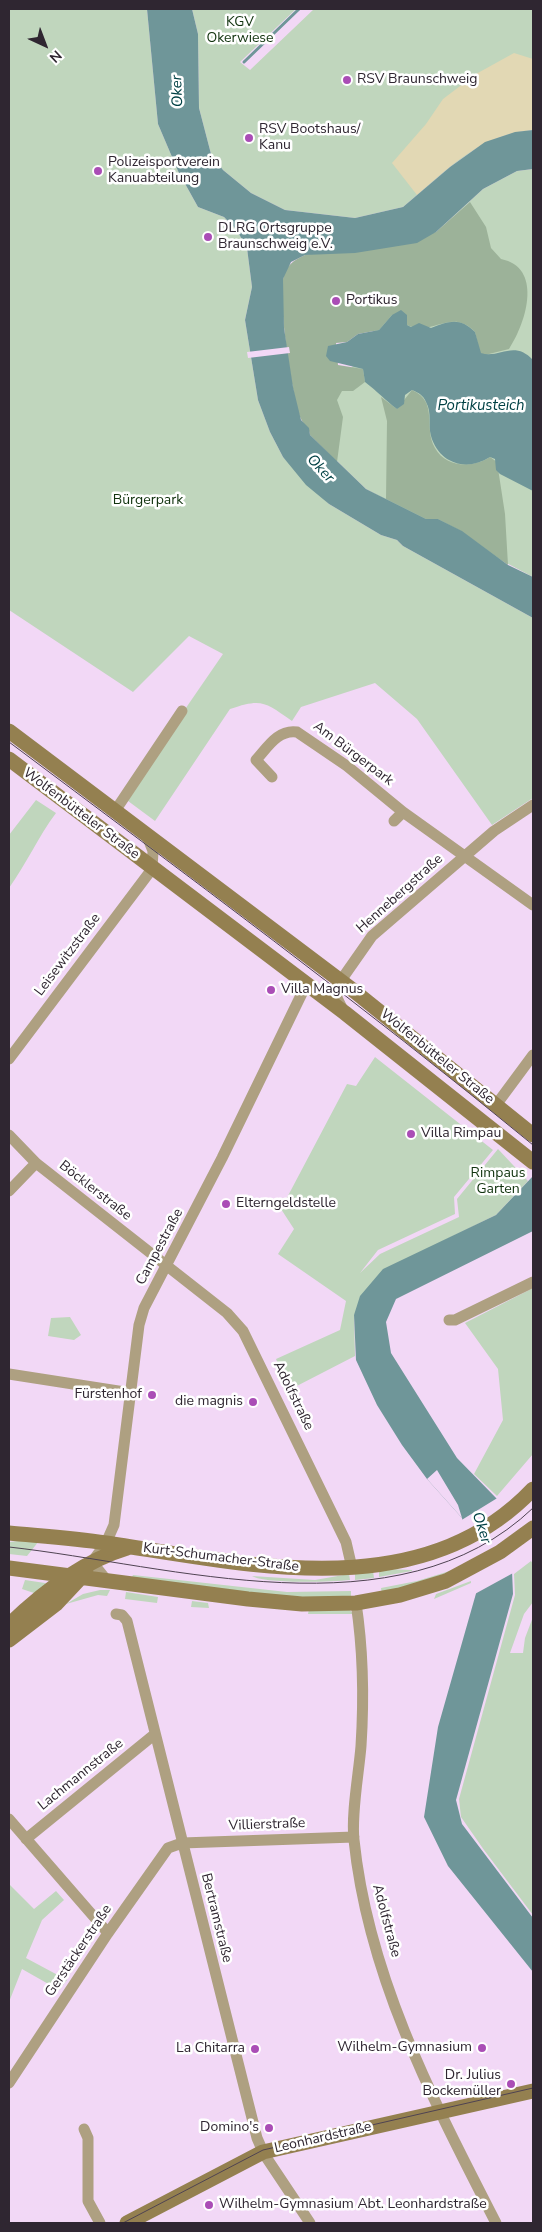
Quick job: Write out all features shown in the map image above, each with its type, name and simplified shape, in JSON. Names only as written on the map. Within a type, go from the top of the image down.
[{"type":"main road","name":"Wolfenbütteler Straße","points":[[9,731],[340,981],[533,1135]]},
{"type":"main road","name":"Wolfenbütteler Straße","points":[[9,760],[345,1013],[533,1162]]},
{"type":"main road","name":"Kurt-Schumacher-Straße","points":[[9,1533],[106,1543],[256,1565],[298,1568],[352,1568],[412,1559],[440,1550],[480,1531],[510,1510],[533,1489]]},
{"type":"main road","points":[[9,1568],[108,1582],[302,1604],[356,1602],[409,1592],[446,1581],[468,1570],[533,1528]]},
{"type":"main road","points":[[69,1539],[92,1562]]},
{"type":"main road","points":[[9,1625],[76,1577],[92,1562],[129,1547]]},
{"type":"main road","points":[[9,1640],[49,1610],[76,1577]]},
{"type":"main road","name":"Leonhardstraße","points":[[127,2223],[263,2152],[533,2091]]},
{"type":"street","points":[[115,812],[182,711]]},
{"type":"street","name":"Am Bürgerpark","points":[[272,777],[256,760],[278,736],[289,731],[297,732],[347,766],[404,812],[465,856]]},
{"type":"street","name":"Hennebergstraße","points":[[340,981],[372,936],[494,831],[533,805]]},
{"type":"street","points":[[394,821],[404,812]]},
{"type":"street","name":"Wolfenbütteler Straße","points":[[146,834],[154,851],[152,869]]},
{"type":"street","name":"Hennebergstraße","points":[[465,856],[533,905]]},
{"type":"street","name":"Leisewitzstraße","points":[[9,1059],[152,869]]},
{"type":"street","points":[[340,981],[336,990],[337,997],[345,1013]]},
{"type":"street","name":"Campestraße","points":[[92,1562],[106,1543],[114,1522],[139,1325],[144,1308],[167,1266],[306,985]]},
{"type":"street","points":[[496,1105],[533,1056]]},
{"type":"street","name":"Böcklerstraße","points":[[9,1135],[36,1163],[167,1266]]},
{"type":"street","points":[[9,1191],[36,1163]]},
{"type":"street","name":"Adolfstraße","points":[[167,1266],[228,1313],[244,1331],[346,1542],[352,1568]]},
{"type":"street","points":[[449,1320],[455,1320],[533,1282]]},
{"type":"street","points":[[9,1374],[131,1393]]},
{"type":"street","points":[[92,1562],[108,1582]]},
{"type":"street","name":"Adolfstraße","points":[[356,1602],[363,1719],[354,1837],[363,1898],[376,1949],[438,2112],[496,2223]]},
{"type":"street","name":"Bertramstraße","points":[[116,1614],[122,1615],[127,1621],[257,2138],[263,2152],[310,2223]]},
{"type":"street","name":"Lachmannstraße","points":[[26,1839],[155,1734]]},
{"type":"street","points":[[9,1819],[108,1933]]},
{"type":"street","name":"Villierstraße","points":[[182,1843],[354,1837]]},
{"type":"street","name":"Gerstäckerstraße","points":[[9,2083],[108,1933],[168,1848],[182,1843]]},
{"type":"street","points":[[84,2129],[88,2138],[88,2201],[100,2223]]},
{"type":"green space","name":"Bürgerpark","points":[[9,9],[147,9],[158,124],[178,171],[198,207],[224,217],[236,229],[247,248],[252,287],[245,320],[258,400],[270,432],[283,457],[329,504],[381,535],[397,540],[403,546],[533,618],[533,798],[492,825],[417,719],[375,683],[301,707],[292,721],[263,704],[249,704],[230,709],[155,821],[124,798],[223,654],[189,636],[133,692],[9,610]]},
{"type":"green space","name":"KGV Okerwiese","points":[[192,9],[296,9],[240,62],[250,70],[314,9],[533,9],[533,130],[515,132],[485,142],[450,167],[403,207],[355,218],[285,210],[251,193],[223,170],[211,154],[199,108],[198,34]]},
{"type":"green space","points":[[533,169],[533,577],[366,489],[310,435],[436,232],[483,189],[517,171]]},
{"type":"green space","points":[[36,800],[56,813],[9,888],[9,835]]},
{"type":"green space","name":"Rimpaus Garten","points":[[375,1057],[493,1150],[454,1197],[455,1214],[378,1250],[360,1273],[380,1254],[459,1217],[457,1199],[498,1149],[528,1181],[496,1215],[443,1241],[354,1315],[355,1356],[289,1390],[276,1359],[340,1330],[346,1301],[278,1254],[294,1229],[281,1209],[347,1084],[356,1086]]},
{"type":"green space","points":[[533,1288],[533,1454],[497,1496],[474,1474],[503,1420],[498,1369],[465,1323]]},
{"type":"green space","points":[[70,1317],[81,1335],[74,1340],[48,1336],[51,1318]]},
{"type":"green space","points":[[39,1541],[27,1556],[9,1554],[9,1542]]},
{"type":"green space","points":[[531,1561],[533,1564],[533,1602],[524,1614],[510,1653],[523,1653],[525,1638],[533,1617],[533,1915],[461,1817],[459,1799],[515,1595],[514,1574]]},
{"type":"green space","points":[[379,1570],[412,1571],[379,1577]]},
{"type":"green space","points":[[453,1570],[382,1595],[381,1588],[417,1581]]},
{"type":"green space","points":[[373,1571],[374,1578],[355,1580],[355,1573]]},
{"type":"green space","points":[[349,1574],[350,1580],[315,1582],[259,1579],[252,1576],[315,1580]]},
{"type":"green space","points":[[133,1575],[287,1592],[351,1591],[351,1598],[287,1598],[131,1579]]},
{"type":"green space","points":[[25,1580],[45,1583],[47,1585],[37,1594],[22,1589]]},
{"type":"green space","points":[[471,1581],[471,1583],[434,1599],[436,1594]]},
{"type":"green space","points":[[110,1590],[107,1596],[98,1595],[66,1604],[83,1594]]},
{"type":"green space","points":[[126,1592],[158,1597],[157,1603],[125,1599]]},
{"type":"green space","points":[[192,1601],[208,1603],[209,1608],[191,1607]]},
{"type":"green space","points":[[309,1609],[350,1610],[353,1614],[308,1614]]},
{"type":"green space","points":[[9,1884],[34,1909],[56,1891],[64,1900],[42,1920],[26,1958],[67,1980],[59,1990],[22,1969],[9,2002]]},
{"type":"shaded area","points":[[470,202],[486,227],[491,248],[501,259],[514,264],[522,272],[527,283],[526,310],[516,337],[509,349],[485,355],[480,353],[475,332],[466,325],[450,322],[426,328],[417,328],[407,325],[407,315],[392,315],[379,330],[358,334],[347,342],[336,343],[338,365],[363,369],[365,382],[353,391],[342,391],[337,400],[343,417],[337,462],[310,435],[297,408],[282,307],[283,279],[286,270],[294,261],[305,255],[436,232]]},
{"type":"shaded area","points":[[412,390],[425,401],[428,408],[432,440],[440,455],[453,463],[460,464],[476,463],[490,457],[497,462],[505,514],[508,565],[461,531],[438,519],[426,519],[386,499],[387,421],[381,397],[397,409]]},
{"type":"sand","points":[[514,53],[533,59],[533,130],[499,137],[484,144],[456,162],[417,195],[392,163],[426,124],[443,99],[476,74]]},
{"type":"water","name":"Oker","points":[[147,9],[192,9],[198,34],[199,108],[211,154],[223,170],[251,193],[285,210],[355,218],[403,207],[450,167],[485,142],[515,132],[533,130],[533,169],[517,171],[483,189],[436,232],[417,243],[355,253],[305,255],[291,262],[283,279],[284,328],[293,387],[301,420],[309,428],[310,435],[366,489],[426,519],[438,519],[462,531],[508,565],[533,577],[533,618],[403,546],[397,540],[381,535],[329,504],[306,485],[283,457],[270,432],[258,400],[245,320],[252,287],[247,248],[236,229],[224,217],[198,207],[178,171],[158,124]]},
{"type":"water","name":"Portikusteich","points":[[401,310],[407,315],[407,325],[411,327],[419,323],[431,328],[449,322],[459,322],[470,327],[475,332],[481,353],[494,354],[513,350],[526,354],[533,360],[533,491],[500,474],[496,470],[495,459],[490,457],[472,464],[455,463],[447,459],[435,446],[430,432],[428,406],[420,394],[412,390],[405,395],[404,404],[397,409],[365,382],[363,369],[330,361],[326,356],[328,346],[347,342],[358,334],[379,330],[392,315]]},
{"type":"water","name":"Oker","points":[[533,1176],[533,1231],[396,1299],[386,1322],[391,1353],[457,1458],[497,1499],[512,1571],[513,1594],[456,1800],[462,1824],[533,1918],[533,1972],[448,1866],[424,1817],[438,1727],[477,1590],[462,1518],[427,1479],[402,1445],[377,1405],[356,1360],[354,1315],[360,1296],[383,1269],[496,1215]]},
{"type":"pier","points":[[289,347],[290,353],[248,358],[247,352]]},
{"type":"pier","points":[[437,1470],[458,1505],[462,1518],[427,1479]]},
{"type":"pier","points":[[499,1497],[515,1572],[473,1595],[475,1590],[460,1521]]},
{"type":"waterway","points":[[244,62],[299,9]]},
{"type":"tram line","points":[[9,742],[339,991],[533,1145]]},
{"type":"tram line","points":[[9,1547],[211,1577],[282,1583],[351,1582],[417,1571],[478,1547],[533,1508]]},
{"type":"tram line","points":[[123,2223],[263,2150],[533,2088]]},
{"type":"place","name":"RSV Braunschweig","points":[[347,80]]},
{"type":"place","name":"RSV Bootshaus/ Kanu","points":[[249,138]]},
{"type":"place","name":"Polizeisportverein Kanuabteilung","points":[[98,171]]},
{"type":"place","name":"DLRG Ortsgruppe Braunschweig e.V.","points":[[208,237]]},
{"type":"place","name":"Portikus","points":[[336,301]]},
{"type":"place","name":"Villa Magnus","points":[[271,990]]},
{"type":"place","name":"Villa Rimpau","points":[[411,1134]]},
{"type":"place","name":"Elterngeldstelle","points":[[226,1204]]},
{"type":"place","name":"Fürstenhof","points":[[152,1395]]},
{"type":"place","name":"die magnis","points":[[253,1402]]},
{"type":"place","name":"Wilhelm-Gymnasium","points":[[482,2048]]},
{"type":"place","name":"La Chitarra","points":[[255,2049]]},
{"type":"place","name":"Dr. Julius Bockemüller","points":[[511,2084]]},
{"type":"place","name":"Domino's","points":[[269,2128]]},
{"type":"place","name":"Wilhelm-Gymnasium Abt. Leonhardstraße","points":[[209,2205]]}]
